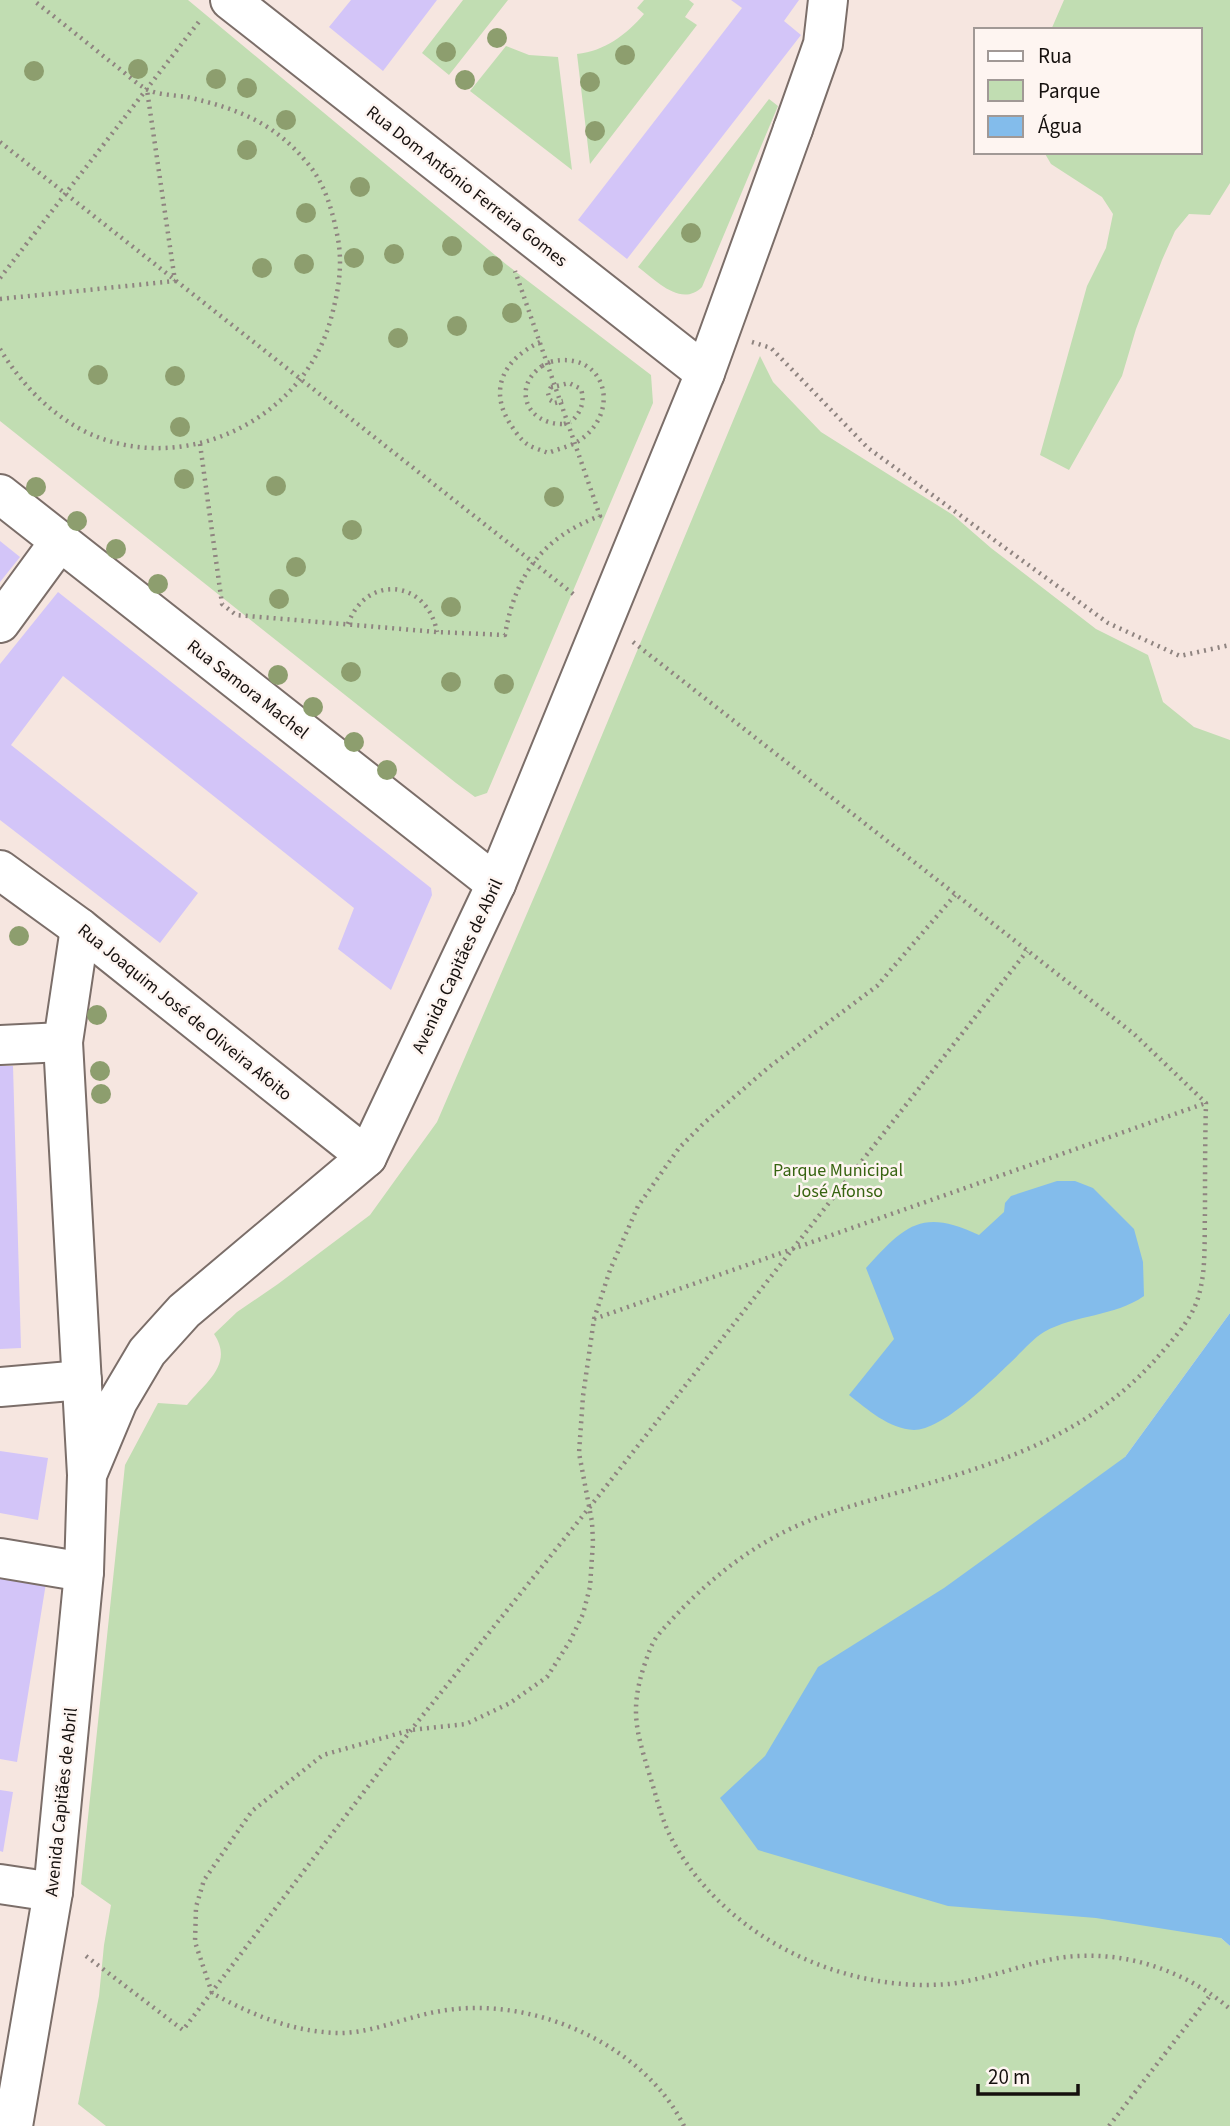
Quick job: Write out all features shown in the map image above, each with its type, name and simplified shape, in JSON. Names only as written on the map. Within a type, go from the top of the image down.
[{"type":"street","name":"Avenida Capitães de Abril","points":[[87,1475],[118,1401],[147,1352],[184,1311],[367,1157],[496,884],[705,373],[823,44],[828,0]]},
{"type":"street","name":"Rua Dom António Ferreira Gomes","points":[[219,5],[705,373]]},
{"type":"street","name":"Rua Samora Machel","points":[[0,494],[496,884]]},
{"type":"street","points":[[0,622],[60,541]]},
{"type":"street","name":"Rua Joaquim José de Oliveira Afoito","points":[[0,870],[80,928],[367,1157]]},
{"type":"street","name":"Avenida Capitães de Abril","points":[[13,2126],[52,1892],[83,1572],[87,1475],[63,1042],[80,928]]},
{"type":"street","points":[[0,1045],[63,1042]]},
{"type":"street","points":[[0,1387],[82,1380]]},
{"type":"street","points":[[0,1558],[83,1572]]},
{"type":"street","points":[[0,1884],[52,1892]]},
{"type":"path","points":[[0,349],[30,390],[57,414],[83,430],[113,442],[140,447],[170,448],[200,444],[236,430],[270,410],[300,379],[326,336],[338,295],[342,261],[333,211],[311,167],[289,143],[243,113],[220,105],[147,90],[33,0]]},
{"type":"path","points":[[0,278],[147,90],[219,5]]},
{"type":"path","points":[[0,299],[175,281],[147,90]]},
{"type":"path","points":[[200,444],[222,604],[236,615],[505,635],[509,609],[519,584],[533,562],[563,534],[600,516],[514,267]]},
{"type":"path","points":[[720,332],[771,348],[868,448],[1108,623],[1180,656],[1230,645]]},
{"type":"path","points":[[540,342],[524,350],[510,363],[499,387],[502,410],[513,429],[528,445],[548,453],[586,436],[600,415],[604,388],[597,373],[581,362],[563,359],[550,362],[532,373],[526,383],[526,397],[530,409],[538,419],[552,424],[571,422],[578,415],[584,399],[581,388],[569,383],[554,386],[548,393],[550,400],[555,403],[563,401]]},
{"type":"path","points":[[348,624],[352,612],[360,602],[371,594],[396,589],[409,592],[429,608],[437,632]]},
{"type":"path","points":[[684,2126],[652,2079],[618,2053],[576,2030],[527,2014],[481,2007],[467,2008],[439,2011],[390,2025],[342,2033],[293,2026],[255,2016],[212,1993],[195,1942],[196,1907],[204,1880],[252,1811],[323,1755],[411,1730],[466,1724],[510,1703],[547,1677],[579,1623],[590,1587],[593,1542],[590,1507],[579,1453],[583,1396],[594,1319],[610,1270],[638,1206],[679,1148],[704,1123],[769,1067],[877,986],[955,895]]},
{"type":"path","points":[[86,1956],[183,2030],[411,1730],[1027,951]]},
{"type":"path","points":[[594,1319],[1206,1103],[1204,1261],[1200,1289],[1194,1309],[1166,1348],[1141,1375],[1119,1396],[1057,1437],[974,1469],[851,1505],[792,1528],[762,1544],[726,1569],[686,1604],[654,1641],[638,1686],[635,1716],[638,1737],[662,1816],[675,1845],[726,1908],[757,1933],[808,1961],[893,1984],[922,1985],[974,1980],[1053,1959],[1096,1956],[1128,1959],[1187,1978],[1212,1993],[1230,2009]]},
{"type":"path","points":[[1109,2126],[1212,1993]]},
{"type":"green space","points":[[0,0],[188,0],[507,265],[651,375],[653,403],[487,793],[475,797],[456,783],[0,421]]},
{"type":"green space","points":[[463,0],[508,0],[449,75],[422,53]]},
{"type":"green space","points":[[644,0],[689,0],[694,4],[685,17],[697,25],[590,164],[577,54],[606,46],[630,29],[644,14],[637,8]]},
{"type":"green space","points":[[1064,0],[1230,0],[1230,183],[1210,215],[1189,214],[1175,231],[1136,329],[1122,376],[1069,470],[1040,455],[1087,286],[1106,248],[1113,214],[1102,197],[1051,164],[1045,154],[1202,154],[1202,28],[1052,28]]},
{"type":"green space","points":[[506,46],[529,55],[558,57],[572,170],[470,91]]},
{"type":"green space","points":[[769,99],[778,106],[702,287],[686,295],[669,290],[638,267]]},
{"type":"green space","name":"Parque Municipal José Afonso","points":[[760,356],[773,382],[821,432],[953,515],[991,548],[1096,629],[1148,655],[1163,702],[1194,727],[1230,740],[1230,1313],[1125,1457],[1221,1938],[1230,1946],[1230,2126],[106,2126],[78,2104],[99,1996],[111,1905],[81,1884],[125,1465],[158,1403],[187,1405],[215,1372],[221,1355],[214,1334],[237,1312],[370,1215],[437,1122],[547,867]]},
{"type":"water","points":[[1057,1181],[1075,1181],[1093,1188],[1134,1229],[1143,1262],[1144,1296],[1120,1308],[1056,1326],[1044,1332],[965,1404],[925,1428],[914,1430],[896,1426],[849,1395],[894,1339],[866,1268],[880,1253],[904,1232],[928,1222],[959,1227],[979,1235],[1004,1212],[1005,1203],[1011,1196]]},
{"type":"water","points":[[1230,1313],[1230,1946],[1221,1938],[1096,1918],[948,1906],[758,1850],[720,1798],[765,1756],[818,1667],[944,1588],[1125,1457]]},
{"type":"building","points":[[351,0],[437,0],[383,71],[329,27]]},
{"type":"building","points":[[731,0],[799,0],[784,21],[801,35],[627,259],[578,220],[742,8]]},
{"type":"building","points":[[0,541],[20,557],[0,582]]},
{"type":"building","points":[[58,592],[431,888],[432,895],[391,990],[338,949],[354,908],[63,676],[11,745],[198,893],[160,943],[0,820],[0,664]]},
{"type":"building","points":[[0,1066],[13,1066],[21,1348],[0,1349]]},
{"type":"building","points":[[0,1451],[48,1458],[38,1520],[0,1513]]},
{"type":"building","points":[[0,1575],[46,1583],[17,1762],[0,1759]]},
{"type":"building","points":[[0,1790],[13,1792],[3,1852],[0,1851]]}]
